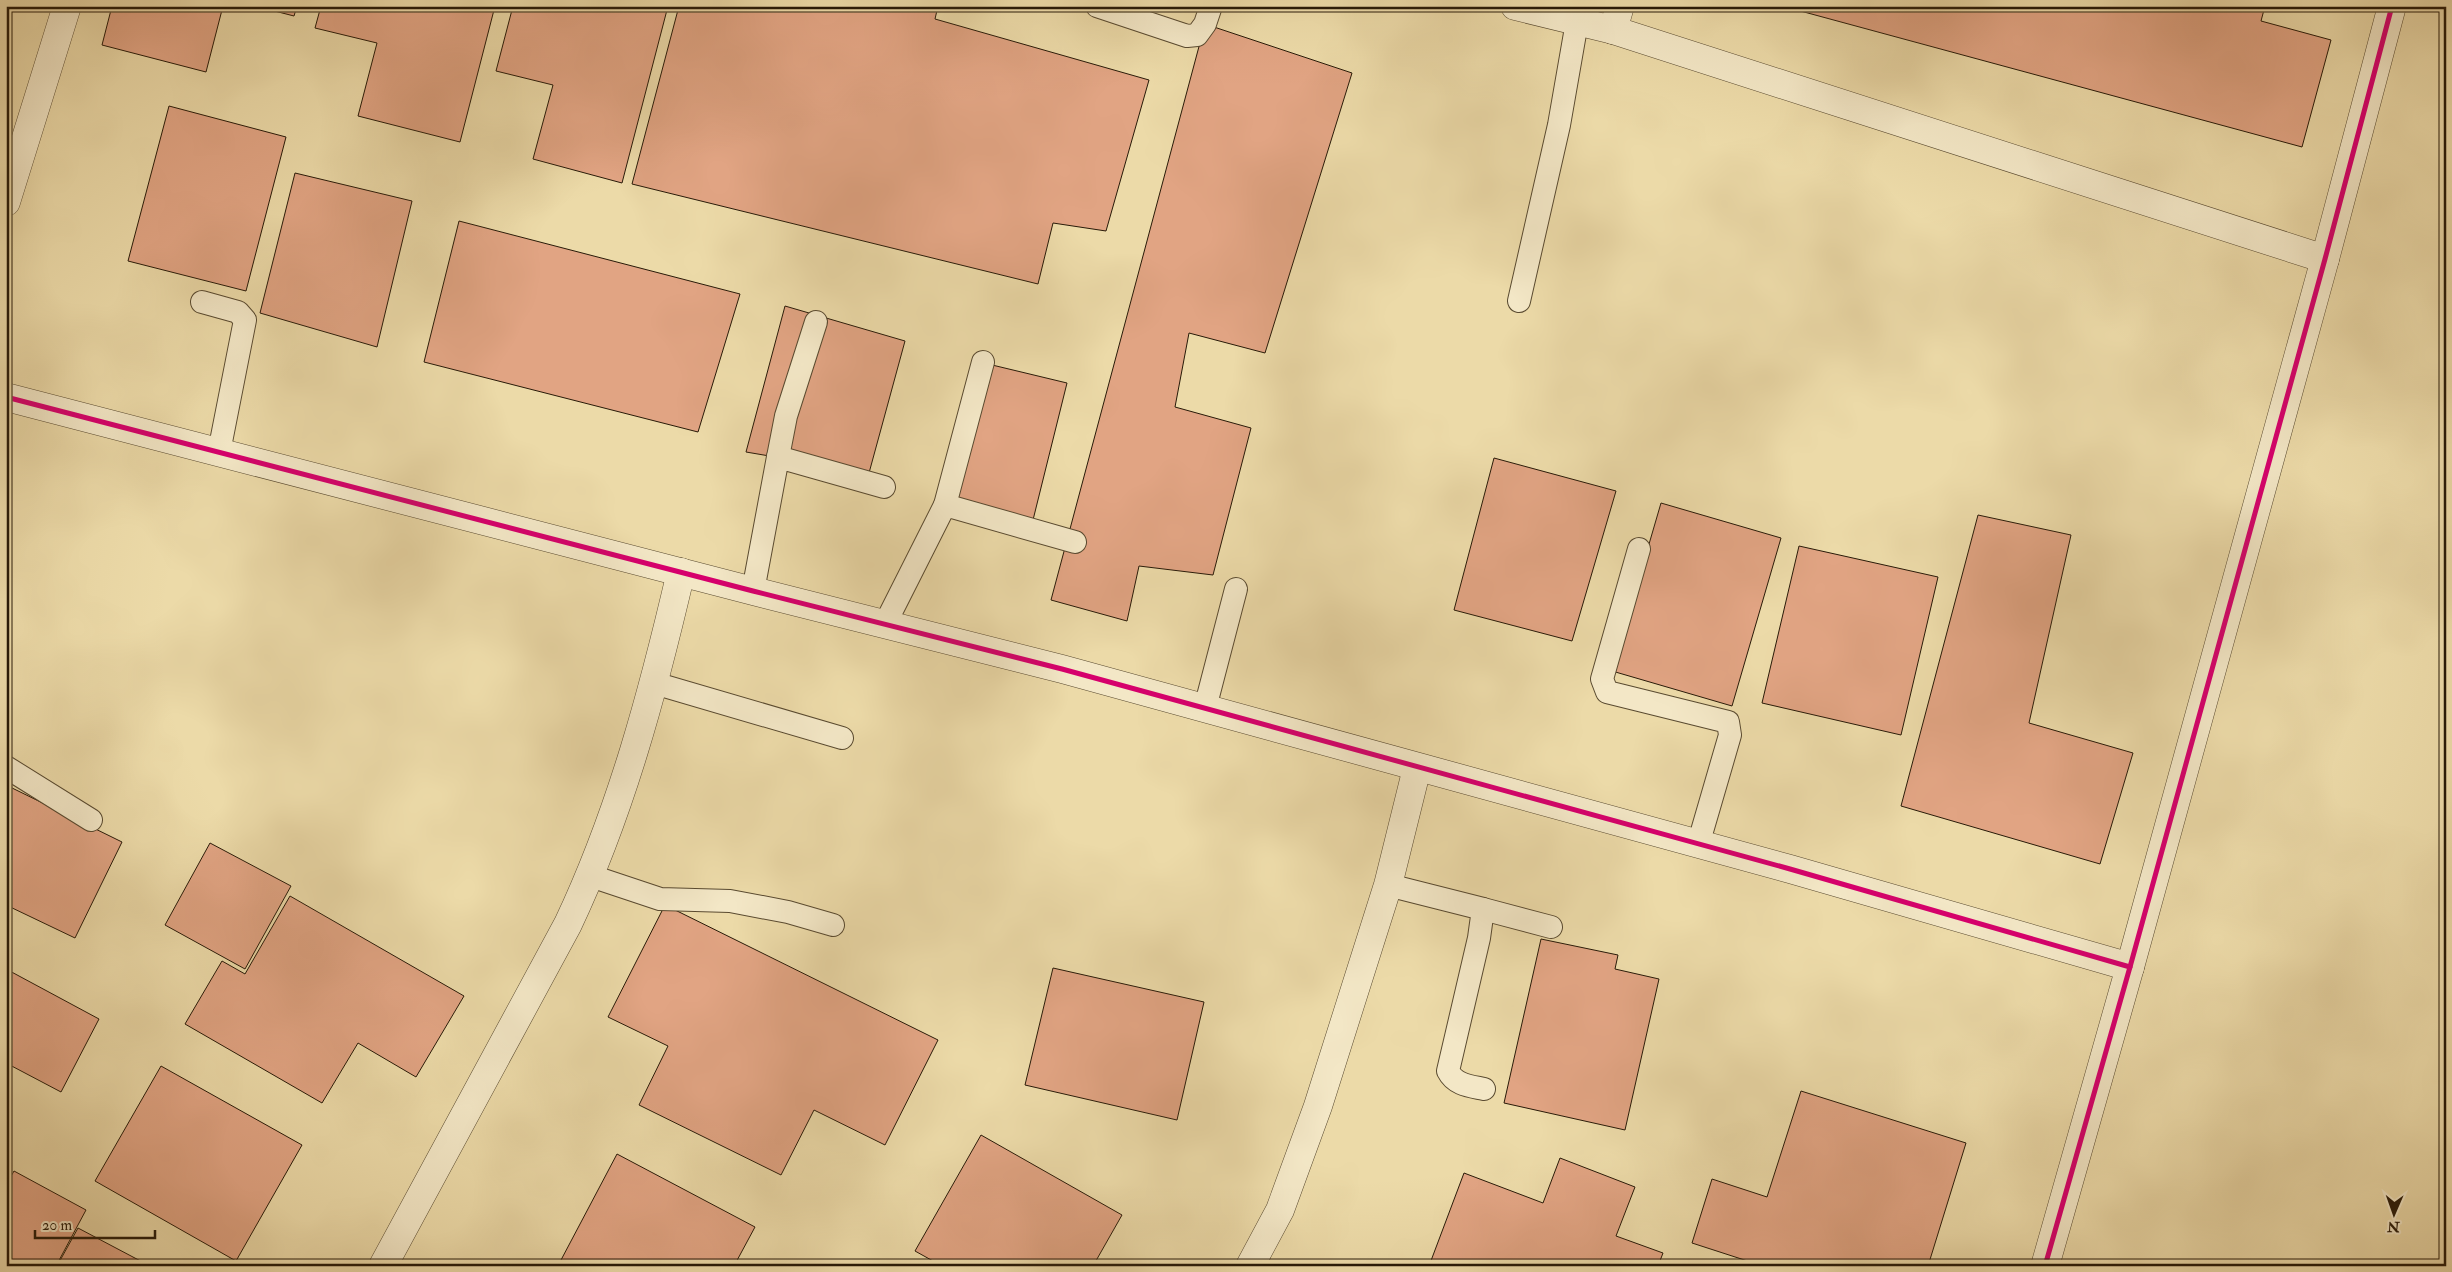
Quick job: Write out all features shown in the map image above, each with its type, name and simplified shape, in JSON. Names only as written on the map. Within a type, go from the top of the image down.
[{"type":"street","points":[[6,202],[67,6]]},
{"type":"street","points":[[1515,6],[1577,22],[1617,18],[2325,259]]},
{"type":"street","points":[[2045,1266],[2130,967],[2325,259],[2392,6]]},
{"type":"street","points":[[6,397],[753,591],[1062,669],[2130,967]]},
{"type":"street","points":[[383,1266],[568,924],[591,876],[638,738],[654,683],[681,572]]},
{"type":"street","points":[[1250,1266],[1280,1210],[1299,1160],[1352,1003],[1388,885],[1416,768]]},
{"type":"lane","points":[[1097,6],[1187,36],[1197,35],[1205,24],[1211,6]]},
{"type":"lane","points":[[1519,300],[1559,125],[1577,22]]},
{"type":"lane","points":[[202,302],[238,312],[245,320],[218,452]]},
{"type":"lane","points":[[753,591],[786,416],[816,322]]},
{"type":"lane","points":[[885,624],[945,505],[983,362]]},
{"type":"lane","points":[[778,457],[884,487]]},
{"type":"lane","points":[[945,505],[1075,542]]},
{"type":"lane","points":[[1639,549],[1602,679],[1607,692],[1728,722],[1730,735],[1698,845]]},
{"type":"lane","points":[[1205,708],[1236,589]]},
{"type":"lane","points":[[654,683],[842,738]]},
{"type":"lane","points":[[6,767],[91,820]]},
{"type":"lane","points":[[591,876],[660,899],[730,901],[788,912],[833,925]]},
{"type":"lane","points":[[1388,885],[1551,927]]},
{"type":"lane","points":[[1483,909],[1479,938],[1448,1071],[1452,1079],[1484,1089]]},
{"type":"building","points":[[112,6],[223,6],[206,72],[102,45]]},
{"type":"building","points":[[255,6],[297,6],[294,16]]},
{"type":"building","points":[[321,6],[495,6],[460,142],[358,116],[377,43],[315,28]]},
{"type":"building","points":[[513,6],[668,6],[622,183],[533,159],[553,85],[496,71]]},
{"type":"building","points":[[679,6],[938,6],[935,19],[1149,80],[1106,231],[1053,223],[1038,284],[632,184]]},
{"type":"building","points":[[1782,6],[2265,6],[2261,21],[2331,40],[2302,147]]},
{"type":"building","points":[[1205,24],[1352,73],[1265,353],[1189,333],[1175,407],[1251,428],[1213,575],[1139,566],[1127,621],[1051,600]]},
{"type":"building","points":[[169,106],[286,137],[246,291],[128,261]]},
{"type":"building","points":[[295,173],[412,201],[377,347],[260,313]]},
{"type":"building","points":[[459,221],[740,294],[698,432],[424,362]]},
{"type":"building","points":[[785,306],[905,341],[869,473],[746,452]]},
{"type":"building","points":[[988,364],[1067,383],[1033,520],[954,500]]},
{"type":"building","points":[[1494,458],[1616,491],[1572,641],[1454,610]]},
{"type":"building","points":[[1661,503],[1781,538],[1732,706],[1612,671]]},
{"type":"building","points":[[1978,515],[2071,535],[2029,723],[2133,753],[2100,864],[1901,806]]},
{"type":"building","points":[[1799,546],[1938,577],[1901,735],[1762,703]]},
{"type":"building","points":[[6,785],[122,842],[75,938],[6,905]]},
{"type":"building","points":[[210,843],[291,886],[245,969],[165,925]]},
{"type":"building","points":[[290,896],[464,996],[416,1077],[358,1043],[322,1103],[185,1024],[222,961],[245,974]]},
{"type":"building","points":[[665,905],[938,1040],[885,1145],[814,1110],[781,1175],[639,1105],[668,1046],[608,1017]]},
{"type":"building","points":[[1541,939],[1618,955],[1615,969],[1659,979],[1625,1130],[1504,1103]]},
{"type":"building","points":[[1053,968],[1204,1002],[1177,1120],[1025,1085]]},
{"type":"building","points":[[6,969],[99,1019],[61,1092],[6,1063]]},
{"type":"building","points":[[161,1066],[302,1145],[236,1261],[95,1181]]},
{"type":"building","points":[[1801,1091],[1966,1143],[1928,1266],[1763,1266],[1692,1243],[1712,1179],[1767,1197]]},
{"type":"building","points":[[981,1135],[1122,1215],[1093,1266],[942,1266],[915,1251]]},
{"type":"building","points":[[617,1154],[755,1227],[734,1266],[571,1266],[561,1260]]},
{"type":"building","points":[[1560,1158],[1635,1187],[1616,1236],[1663,1253],[1658,1266],[1429,1266],[1464,1173],[1543,1203]]},
{"type":"building","points":[[14,1171],[86,1210],[56,1266],[6,1264],[6,1185]]},
{"type":"building","points":[[78,1228],[150,1266],[57,1266]]},
{"type":"cycle path","points":[[2045,1266],[2130,967],[2325,259],[2392,6]]},
{"type":"cycle path","points":[[6,397],[753,591],[1062,669],[1790,869],[2130,967]]}]
